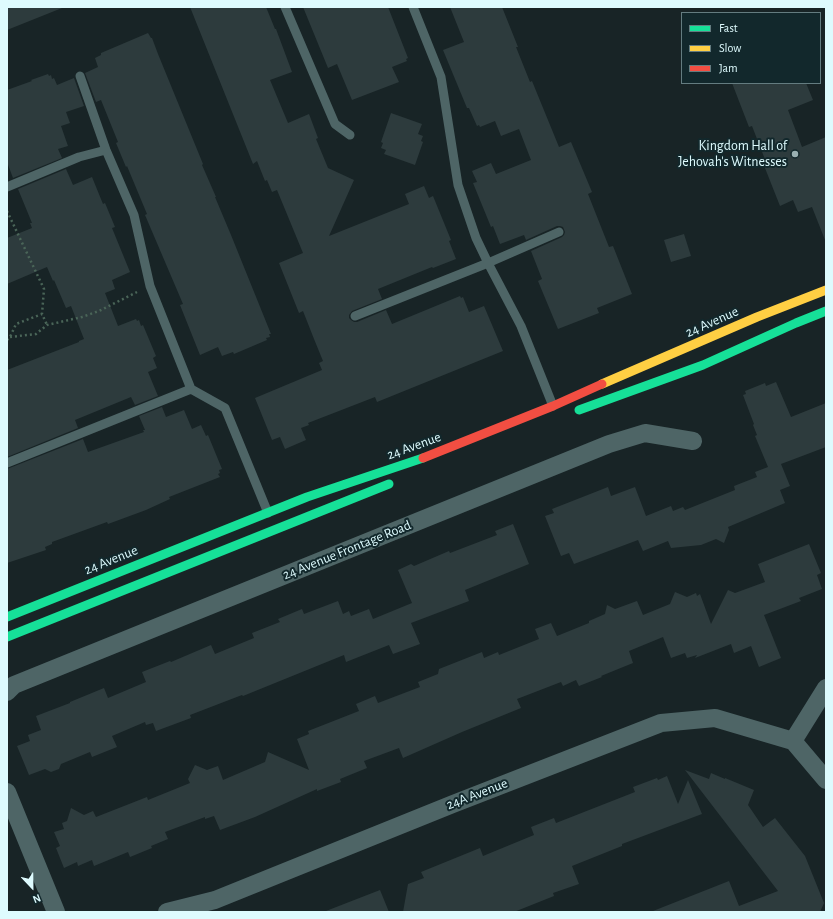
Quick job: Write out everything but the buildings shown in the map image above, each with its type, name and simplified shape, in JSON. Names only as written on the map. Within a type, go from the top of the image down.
[{"type":"main road","name":"24 Avenue","points":[[7,636],[271,521],[307,497],[429,456],[553,406],[757,318],[826,290]]},
{"type":"main road","points":[[573,412],[703,365],[826,311]]},
{"type":"main road","name":"24 Avenue","points":[[7,617],[271,521],[398,480]]},
{"type":"street","name":"24 Avenue Frontage Road","points":[[7,692],[14,685],[609,444],[645,434],[693,441]]},
{"type":"street","points":[[826,688],[793,741],[826,780]]},
{"type":"street","name":"24A Avenue","points":[[167,912],[215,900],[453,804],[661,723],[714,718],[793,741]]},
{"type":"street","points":[[7,792],[56,912]]},
{"type":"lane","points":[[284,7],[335,124],[350,135]]},
{"type":"lane","points":[[413,7],[441,77],[458,185],[476,238],[522,326],[553,406]]},
{"type":"lane","points":[[80,76],[106,150],[134,215],[150,286],[191,389],[225,408],[271,521]]},
{"type":"lane","points":[[7,186],[79,157],[106,150]]},
{"type":"lane","points":[[355,316],[488,263],[559,232]]},
{"type":"lane","points":[[7,462],[191,389]]},
{"type":"path","points":[[7,211],[44,289],[42,314],[47,325]]},
{"type":"path","points":[[10,337],[36,334],[47,325],[82,317],[99,311],[150,286]]},
{"type":"path","points":[[7,340],[16,324],[42,314]]},
{"type":"traffic: fast","points":[[579,410],[703,365],[826,311]]},
{"type":"traffic: fast","points":[[7,617],[307,497],[423,458]]},
{"type":"traffic: fast","points":[[7,637],[389,484]]},
{"type":"traffic: slow","points":[[602,384],[757,317],[826,290]]},
{"type":"traffic: jam","points":[[423,458],[553,406],[602,384]]},
{"type":"place","name":"Kingdom Hall of Jehovah's Witnesses","points":[[795,154]]}]
